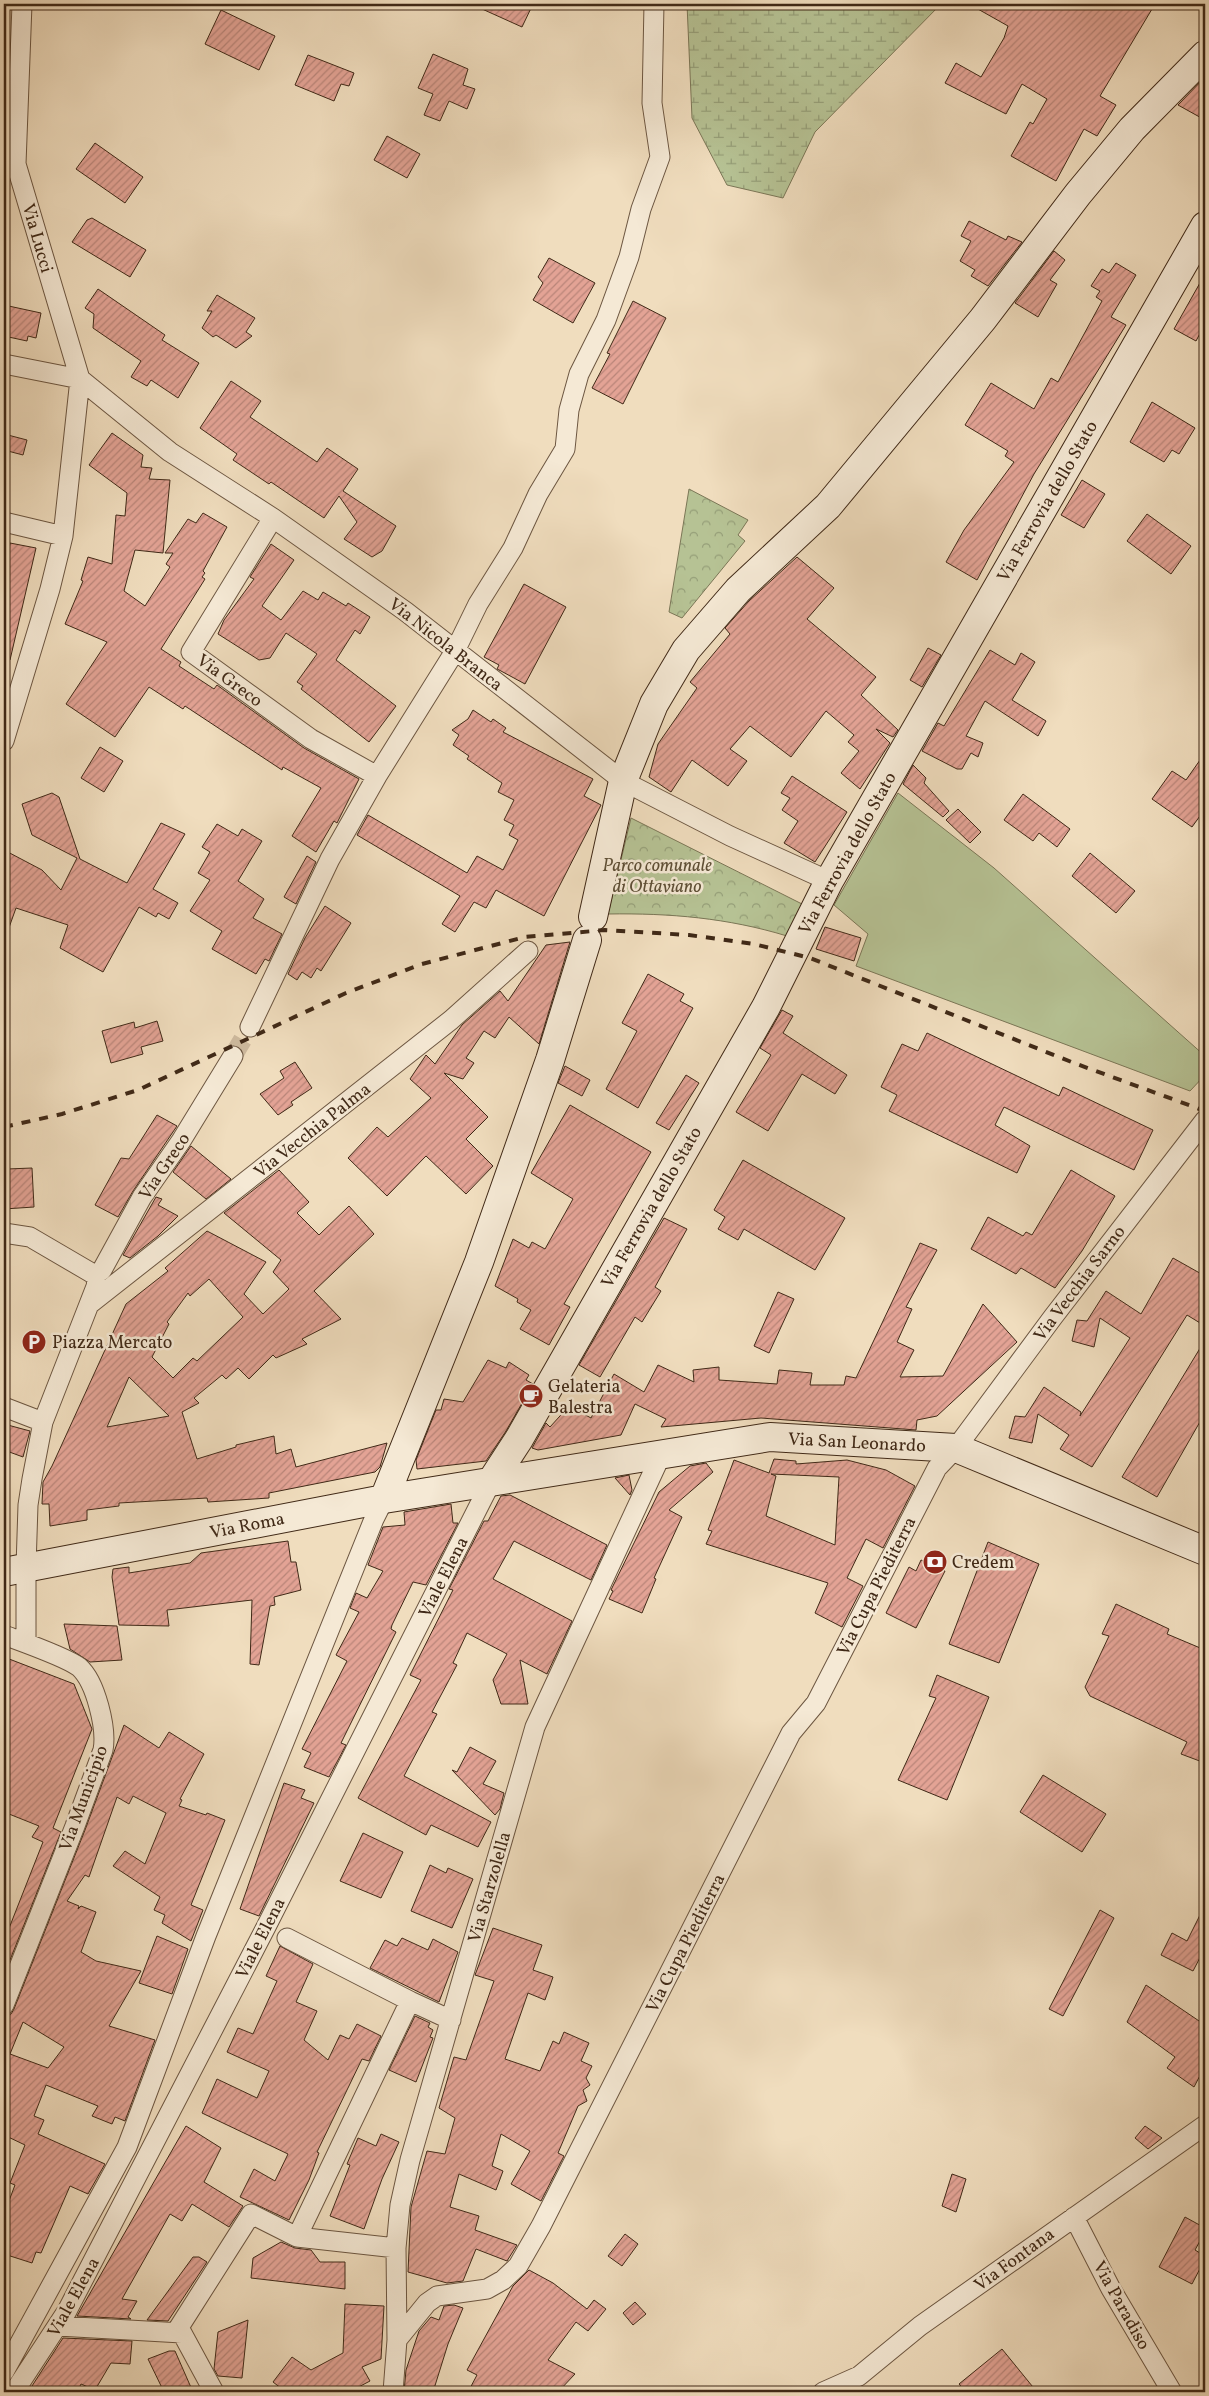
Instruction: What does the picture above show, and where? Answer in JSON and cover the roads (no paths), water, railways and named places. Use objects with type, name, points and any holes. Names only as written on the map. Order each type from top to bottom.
[{"type":"main road","points":[[384,1499],[479,1262],[550,1060],[590,928],[623,781],[654,704],[686,650],[738,590],[828,506],[983,319],[1078,194],[1132,129],[1205,55]]},
{"type":"main road","name":"Via Ferrovia dello Stato","points":[[491,1482],[519,1439],[766,1007],[829,881],[1205,226]]},
{"type":"main road","name":"Via San Leonardo","points":[[491,1482],[770,1437],[956,1448],[1205,1551]]},
{"type":"main road","name":"Via Roma","points":[[15,1569],[384,1499],[491,1482]]},
{"type":"street","name":"Via Lucci","points":[[22,4],[12,84],[16,164],[80,380]]},
{"type":"street","points":[[250,1027],[330,859],[377,776],[455,651],[478,604],[513,548],[538,494],[565,449],[569,410],[579,374],[606,320],[629,257],[641,209],[660,158],[652,103],[654,4]]},
{"type":"street","points":[[4,364],[80,380],[63,536],[50,589],[4,741]]},
{"type":"street","name":"Via Nicola Branca","points":[[80,380],[170,452],[273,518],[405,611],[623,781],[730,836],[829,881]]},
{"type":"street","name":"Via Greco","points":[[273,518],[191,652],[311,739],[377,776]]},
{"type":"street","points":[[4,522],[63,536]]},
{"type":"street","name":"Via Vecchia Palma","points":[[91,1303],[451,1020],[528,951]]},
{"type":"street","name":"Via Greco","points":[[95,1275],[102,1270],[142,1197],[181,1141],[233,1056]]},
{"type":"street","name":"Via Vecchia Sarno","points":[[956,1448],[1205,1120]]},
{"type":"street","points":[[4,1233],[30,1237],[95,1275],[97,1284],[44,1422],[15,1569],[26,1643]]},
{"type":"street","points":[[4,1407],[44,1422]]},
{"type":"street","name":"Via Cupa Piediterra","points":[[397,2340],[427,2304],[437,2296],[452,2293],[472,2293],[487,2289],[503,2280],[518,2266],[546,2217],[791,1733],[816,1703],[936,1468],[956,1448]]},
{"type":"street","name":"Via Starzolella","points":[[397,2340],[396,2248],[400,2205],[410,2160],[535,1727],[661,1455]]},
{"type":"street","name":"Viale Elena","points":[[11,2388],[58,2326],[266,1927],[491,1482]]},
{"type":"street","name":"Viale Elena","points":[[4,2372],[127,2147],[210,1927],[374,1519],[384,1499]]},
{"type":"street","name":"Via Municipio","points":[[4,1635],[78,1667],[88,1680],[104,1724],[106,1738],[76,1826],[4,2005]]},
{"type":"street","points":[[287,1938],[451,2020]]},
{"type":"street","points":[[297,2237],[410,2000]]},
{"type":"street","name":"Via Fontana","points":[[823,2392],[859,2376],[920,2326],[1205,2125]]},
{"type":"street","points":[[176,2332],[251,2214],[297,2237],[396,2248]]},
{"type":"street","name":"Via Paradiso","points":[[1074,2217],[1111,2289],[1172,2392]]},
{"type":"street","points":[[58,2326],[182,2333],[214,2392]]},
{"type":"street","points":[[393,2392],[397,2340]]},
{"type":"tunnel","points":[[233,1056],[250,1027]]},
{"type":"railway","points":[[4,1127],[62,1114],[138,1090],[346,993],[422,964],[525,937],[605,930],[689,935],[754,944],[810,958],[1074,1063],[1205,1111]]},
{"type":"place","name":"Piazza Mercato","points":[[34,1342]]},
{"type":"place","name":"Gelateria Balestra","points":[[531,1396]]},
{"type":"place","name":"Credem","points":[[935,1562]]},
{"type":"park label","name":"Parco comunale di Ottaviano","points":[[657,875]]}]
